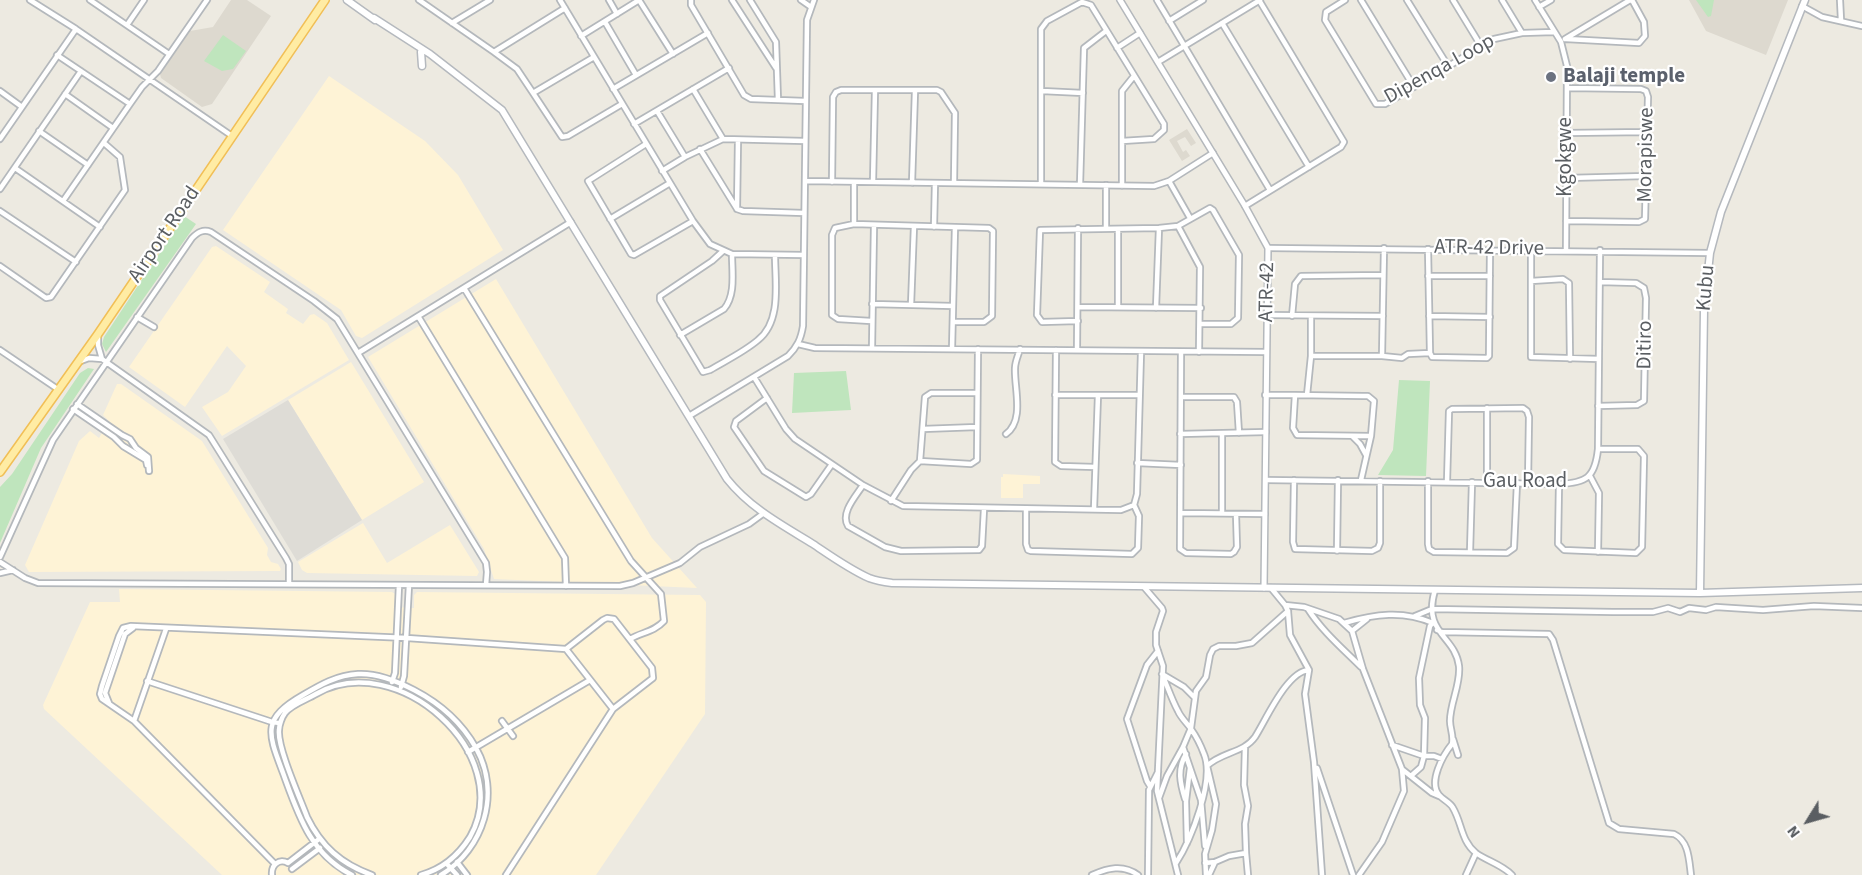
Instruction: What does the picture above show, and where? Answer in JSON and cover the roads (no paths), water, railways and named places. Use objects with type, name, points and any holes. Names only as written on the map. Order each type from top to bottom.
[{"type":"main road","name":"Airport Road","points":[[3,469],[98,334],[325,0]]},
{"type":"main road","points":[[347,0],[430,54],[495,102],[737,492],[764,513],[848,567],[870,578],[882,582],[1700,593],[1862,588]]},
{"type":"main road","name":"Kubu","points":[[1700,593],[1704,310],[1710,253],[1721,212],[1803,3]]},
{"type":"main road","points":[[374,18],[457,75]]},
{"type":"main road","points":[[421,52],[422,65],[434,61]]},
{"type":"main road","points":[[1700,579],[1707,590],[1714,593]]},
{"type":"street","points":[[30,0],[232,136]]},
{"type":"street","points":[[90,0],[169,54]]},
{"type":"street","points":[[127,25],[144,0]]},
{"type":"street","points":[[63,201],[130,104],[158,71],[207,0]]},
{"type":"street","points":[[419,0],[517,69],[562,137],[568,136],[622,104]]},
{"type":"street","points":[[452,23],[490,0]]},
{"type":"street","points":[[560,0],[662,171],[710,244],[732,254],[804,255]]},
{"type":"street","points":[[609,0],[617,14]]},
{"type":"street","points":[[581,36],[639,0],[672,54]]},
{"type":"street","points":[[691,0],[747,98],[805,100]]},
{"type":"street","points":[[732,0],[776,68]]},
{"type":"street","points":[[750,0],[776,42],[778,100]]},
{"type":"street","points":[[801,0],[810,7]]},
{"type":"street","points":[[688,416],[788,356],[798,344],[803,326],[807,20],[814,0]]},
{"type":"street","name":"ATR-42","points":[[1120,0],[1268,248],[1265,395],[1265,514],[1268,588]]},
{"type":"street","points":[[1156,0],[1270,190]]},
{"type":"street","points":[[1169,21],[1203,0]]},
{"type":"street","points":[[1158,62],[1259,0],[1344,139],[1341,147],[1245,206]]},
{"type":"street","points":[[1361,0],[1414,87]]},
{"type":"street","points":[[1407,0],[1448,66]]},
{"type":"street","points":[[1454,0],[1481,46]]},
{"type":"street","name":"Dipenqa Loop","points":[[1341,1],[1326,12],[1325,20],[1376,104],[1385,104],[1481,46],[1500,37],[1522,33],[1502,0]]},
{"type":"street","name":"Kgokgwe","points":[[1535,0],[1554,32],[1563,40],[1567,66],[1566,250]]},
{"type":"street","points":[[1539,7],[1551,0]]},
{"type":"street","points":[[1631,0],[1644,22],[1645,36],[1639,43],[1563,40],[1631,0]]},
{"type":"street","points":[[1840,0],[1841,20]]},
{"type":"street","points":[[1041,184],[1041,29],[1047,21],[1082,2],[1091,5],[1164,124],[1164,130],[1154,139],[1122,141]]},
{"type":"street","points":[[1803,3],[1822,17],[1862,26]]},
{"type":"street","points":[[494,52],[565,8]]},
{"type":"street","points":[[605,22],[636,75]]},
{"type":"street","points":[[1222,23],[1309,167]]},
{"type":"street","points":[[0,139],[76,29]]},
{"type":"street","points":[[1080,185],[1084,48],[1106,31]]},
{"type":"street","points":[[1522,33],[1554,32]]},
{"type":"street","points":[[613,89],[708,33]]},
{"type":"street","points":[[1117,48],[1140,33]]},
{"type":"street","points":[[57,55],[130,104]]},
{"type":"street","points":[[533,93],[594,57]]},
{"type":"street","points":[[634,124],[729,68]]},
{"type":"street","points":[[0,189],[81,71]]},
{"type":"street","points":[[1122,186],[1122,91],[1134,76]]},
{"type":"street","name":"Morapiswe","points":[[1566,221],[1641,222],[1646,216],[1648,97],[1646,91],[1567,88]]},
{"type":"street","points":[[693,89],[723,139]]},
{"type":"street","points":[[832,182],[833,97],[841,90],[875,90],[939,91],[954,111],[954,183]]},
{"type":"street","points":[[873,182],[875,90]]},
{"type":"street","points":[[0,91],[22,107]]},
{"type":"street","points":[[912,183],[915,91]]},
{"type":"street","points":[[1042,92],[1083,93]]},
{"type":"street","points":[[64,94],[113,128]]},
{"type":"street","points":[[657,111],[685,157]]},
{"type":"street","points":[[39,131],[88,165]]},
{"type":"street","points":[[1566,133],[1647,132]]},
{"type":"street","points":[[662,171],[700,149],[723,139],[805,141]]},
{"type":"street","points":[[737,209],[738,140]]},
{"type":"street","points":[[0,266],[48,298],[51,297],[125,192],[120,157],[104,143]]},
{"type":"street","points":[[646,144],[588,181],[609,219],[631,254],[634,255],[693,221]]},
{"type":"street","points":[[700,149],[737,209],[804,213]]},
{"type":"street","points":[[805,181],[1154,186],[1168,181],[1213,153]]},
{"type":"street","points":[[15,168],[100,227]]},
{"type":"street","points":[[1567,178],[1646,176]]},
{"type":"street","points":[[1168,181],[1190,218]]},
{"type":"street","points":[[854,182],[854,224]]},
{"type":"street","points":[[609,219],[670,183]]},
{"type":"street","points":[[934,227],[935,183]]},
{"type":"street","points":[[1106,185],[1106,228]]},
{"type":"street","points":[[1078,321],[1042,321],[1036,315],[1039,231],[1043,228],[1118,229],[1178,226],[1206,209],[1212,208],[1236,249],[1239,259],[1237,320],[1231,324],[1200,324]]},
{"type":"street","points":[[0,211],[76,262]]},
{"type":"street","points":[[358,353],[570,222]]},
{"type":"street","points":[[872,321],[837,319],[832,315],[833,230],[838,226],[854,224],[986,227],[993,231],[992,316],[984,322],[953,322]]},
{"type":"street","points":[[872,348],[874,226]]},
{"type":"street","points":[[911,305],[914,226]]},
{"type":"street","points":[[1178,226],[1200,267],[1199,352]]},
{"type":"street","points":[[952,349],[955,227]]},
{"type":"street","points":[[1077,350],[1078,228]]},
{"type":"street","points":[[1156,308],[1159,228]]},
{"type":"street","points":[[1118,229],[1118,307]]},
{"type":"street","points":[[0,557],[48,448],[104,360],[192,238],[200,231],[206,230],[211,231],[334,315],[486,563],[488,572],[486,585]]},
{"type":"street","name":"ATR-42 Drive","points":[[1268,248],[1710,253]]},
{"type":"street","points":[[1382,356],[1384,248]]},
{"type":"street","points":[[1428,249],[1430,353],[1432,357],[1487,358],[1490,353],[1491,250]]},
{"type":"street","points":[[1531,250],[1530,356],[1533,359],[1599,359]]},
{"type":"street","name":"Gau Road","points":[[1266,480],[1559,484],[1581,482],[1590,476],[1594,470],[1598,449],[1600,250]]},
{"type":"street","points":[[723,251],[660,296],[680,336],[704,372],[759,340],[765,333],[774,315],[775,255]]},
{"type":"street","points":[[680,336],[724,309],[729,303],[732,254]]},
{"type":"street","points":[[1292,316],[1295,284],[1301,276],[1383,275]]},
{"type":"street","points":[[1428,276],[1490,276]]},
{"type":"street","points":[[1531,281],[1563,279],[1569,283],[1570,359]]},
{"type":"street","name":"Ditiro","points":[[1598,406],[1637,405],[1645,398],[1646,298],[1644,288],[1636,283],[1600,282]]},
{"type":"street","points":[[464,288],[631,561],[661,594],[665,619],[662,624],[652,632],[630,639]]},
{"type":"street","points":[[872,304],[953,306]]},
{"type":"street","points":[[1078,307],[1201,308]]},
{"type":"street","points":[[1268,315],[1383,316]]},
{"type":"street","points":[[137,316],[154,327]]},
{"type":"street","points":[[418,316],[565,558],[566,586]]},
{"type":"street","points":[[1307,395],[1311,356],[1311,316]]},
{"type":"street","points":[[1429,316],[1490,317]]},
{"type":"street","points":[[98,334],[98,345],[104,360]]},
{"type":"street","points":[[798,344],[815,348],[1266,352]]},
{"type":"street","points":[[920,461],[970,464],[976,462],[978,456],[978,349]]},
{"type":"street","points":[[0,350],[59,390]]},
{"type":"street","points":[[1006,434],[1011,430],[1016,417],[1015,365],[1020,350]]},
{"type":"street","points":[[1056,350],[1056,462],[1061,466],[1095,467]]},
{"type":"street","points":[[1026,508],[1028,550],[1132,554],[1138,548],[1139,516],[1134,505],[1137,494],[1140,352]]},
{"type":"street","points":[[1181,352],[1180,549],[1186,553],[1231,554],[1237,547],[1236,514]]},
{"type":"street","points":[[1311,356],[1402,358],[1408,354],[1430,353]]},
{"type":"street","points":[[77,362],[89,358],[104,360],[212,438],[286,558],[289,564],[289,584]]},
{"type":"street","points":[[754,377],[790,435],[832,465],[891,501],[909,507],[984,509],[1121,510],[1134,505]]},
{"type":"street","points":[[891,501],[911,470],[920,461],[924,399],[929,394],[977,393]]},
{"type":"street","points":[[1056,395],[1139,395]]},
{"type":"street","points":[[1094,509],[1098,395]]},
{"type":"street","points":[[1265,395],[1371,398],[1374,401],[1371,436],[1361,480]]},
{"type":"street","points":[[1295,395],[1293,428],[1297,435],[1371,436]]},
{"type":"street","points":[[1181,397],[1234,397],[1237,402],[1239,433]]},
{"type":"street","points":[[767,398],[736,421],[734,427],[764,471],[806,497],[811,494],[832,465]]},
{"type":"street","points":[[75,407],[130,439],[136,448],[148,457],[148,471],[146,460],[123,446],[75,407]]},
{"type":"street","points":[[1487,408],[1487,482]]},
{"type":"street","points":[[1447,482],[1449,411],[1523,408],[1527,411],[1528,483]]},
{"type":"street","points":[[923,429],[977,427]]},
{"type":"street","points":[[1180,434],[1266,432]]},
{"type":"street","points":[[1222,434],[1222,513]]},
{"type":"street","points":[[1353,436],[1366,455]]},
{"type":"street","points":[[1559,484],[1558,544],[1560,548],[1636,553],[1642,547],[1644,456],[1638,448],[1598,449]]},
{"type":"street","points":[[0,459],[3,469]]},
{"type":"street","points":[[1137,463],[1181,465]]},
{"type":"street","points":[[1590,476],[1599,493],[1598,552]]},
{"type":"street","points":[[1293,480],[1294,547],[1299,550],[1337,551],[1372,551],[1378,548],[1380,543],[1380,480]]},
{"type":"street","points":[[1337,551],[1338,480]]},
{"type":"street","points":[[1428,482],[1429,549],[1434,552],[1507,553],[1514,548],[1517,483]]},
{"type":"street","points":[[1470,552],[1472,482]]},
{"type":"street","points":[[863,484],[844,515],[845,522],[848,526],[885,547],[901,551],[979,550],[982,546],[984,509]]},
{"type":"street","points":[[0,562],[38,583],[626,586],[680,562],[700,547],[749,524],[764,513]]},
{"type":"street","points":[[1181,513],[1265,514]]},
{"type":"street","points":[[0,573],[13,570]]},
{"type":"street","points":[[390,688],[395,673],[399,585]]},
{"type":"street","points":[[399,691],[404,676],[410,585]]},
{"type":"street","points":[[1144,586],[1162,608],[1156,632],[1156,645],[1163,666],[1158,771],[1159,799],[1178,875]]},
{"type":"street","points":[[1268,588],[1285,605],[1288,611],[1290,635],[1309,670],[1305,694],[1314,762],[1322,875]]},
{"type":"street","points":[[1435,590],[1432,609],[1433,623],[1456,657],[1459,666],[1450,722],[1458,755]]},
{"type":"street","points":[[1285,605],[1307,608],[1339,619],[1352,631],[1363,669],[1402,769],[1404,785],[1400,799],[1382,842],[1359,875]]},
{"type":"street","points":[[1415,616],[1432,609],[1653,612],[1668,608],[1680,612],[1689,608],[1706,610],[1716,607],[1763,610],[1814,606],[1862,608]]},
{"type":"street","points":[[1307,608],[1333,641],[1363,669]]},
{"type":"street","points":[[1159,799],[1167,776],[1184,747],[1191,728],[1194,697],[1206,677],[1213,649],[1219,646],[1252,643],[1288,611]]},
{"type":"street","points":[[1344,623],[1389,615],[1415,616],[1433,623]]},
{"type":"street","points":[[275,864],[134,722],[102,699],[100,692],[126,627],[407,638],[566,649],[607,618],[614,619],[652,668],[654,675],[613,709],[506,875]]},
{"type":"street","points":[[1352,631],[1367,619]]},
{"type":"street","points":[[1412,776],[1421,767],[1424,756],[1425,718],[1420,705],[1419,678],[1429,630],[1433,623]]},
{"type":"street","points":[[134,722],[166,629]]},
{"type":"street","points":[[1437,630],[1549,634],[1553,640],[1609,823],[1619,829],[1674,834],[1681,837],[1687,850],[1691,875]]},
{"type":"street","points":[[566,649],[613,709]]},
{"type":"street","points":[[1150,786],[1127,719],[1147,665],[1158,651]]},
{"type":"street","points":[[1176,863],[1187,844],[1202,800],[1208,766],[1214,759],[1245,747],[1254,738],[1292,680],[1303,670],[1309,670]]},
{"type":"street","points":[[352,875],[334,864],[318,849],[302,825],[275,752],[272,722],[287,704],[334,679],[358,674],[402,684],[439,705],[476,748],[484,769],[487,806],[481,830],[458,864],[441,875]]},
{"type":"street","points":[[1162,674],[1184,687],[1194,697]]},
{"type":"street","points":[[1162,674],[1178,712],[1191,728],[1208,766],[1216,804],[1214,823],[1205,854]]},
{"type":"street","points":[[468,752],[590,680]]},
{"type":"street","points":[[147,681],[280,723]]},
{"type":"street","points":[[372,875],[342,861],[324,845],[307,817],[279,738],[280,723],[284,714],[323,690],[341,683],[369,682],[399,691],[424,703],[448,724],[468,752],[477,773],[480,803],[472,832],[454,858],[447,864],[421,875]]},
{"type":"street","points":[[502,722],[513,735]]},
{"type":"street","points":[[1439,796],[1436,781],[1442,759],[1453,739]]},
{"type":"street","points":[[1392,745],[1424,756],[1442,759]]},
{"type":"street","points":[[1184,747],[1202,800],[1205,862],[1208,875]]},
{"type":"street","points":[[1245,747],[1244,785],[1248,806],[1245,824],[1248,875]]},
{"type":"street","points":[[1186,754],[1180,768],[1181,784],[1186,801]]},
{"type":"street","points":[[1314,762],[1336,820],[1353,875]]},
{"type":"street","points":[[1187,844],[1186,801],[1190,765]]},
{"type":"street","points":[[1402,769],[1453,807],[1466,843],[1476,853],[1512,875]]},
{"type":"street","points":[[1148,875],[1148,793],[1158,771]]},
{"type":"street","points":[[288,863],[320,838]]},
{"type":"street","points":[[271,874],[275,864],[282,861],[288,863],[292,872],[324,845]]},
{"type":"street","points":[[1205,862],[1215,862],[1228,856],[1246,853]]},
{"type":"street","points":[[1466,875],[1476,853]]},
{"type":"street","points":[[454,858],[467,875]]},
{"type":"street","points":[[1208,875],[1215,862]]},
{"type":"street","points":[[447,864],[457,875]]},
{"type":"street","points":[[1092,875],[1116,867],[1129,869],[1138,875]]},
{"type":"place","name":"Balaji temple","points":[[1551,77]]}]
